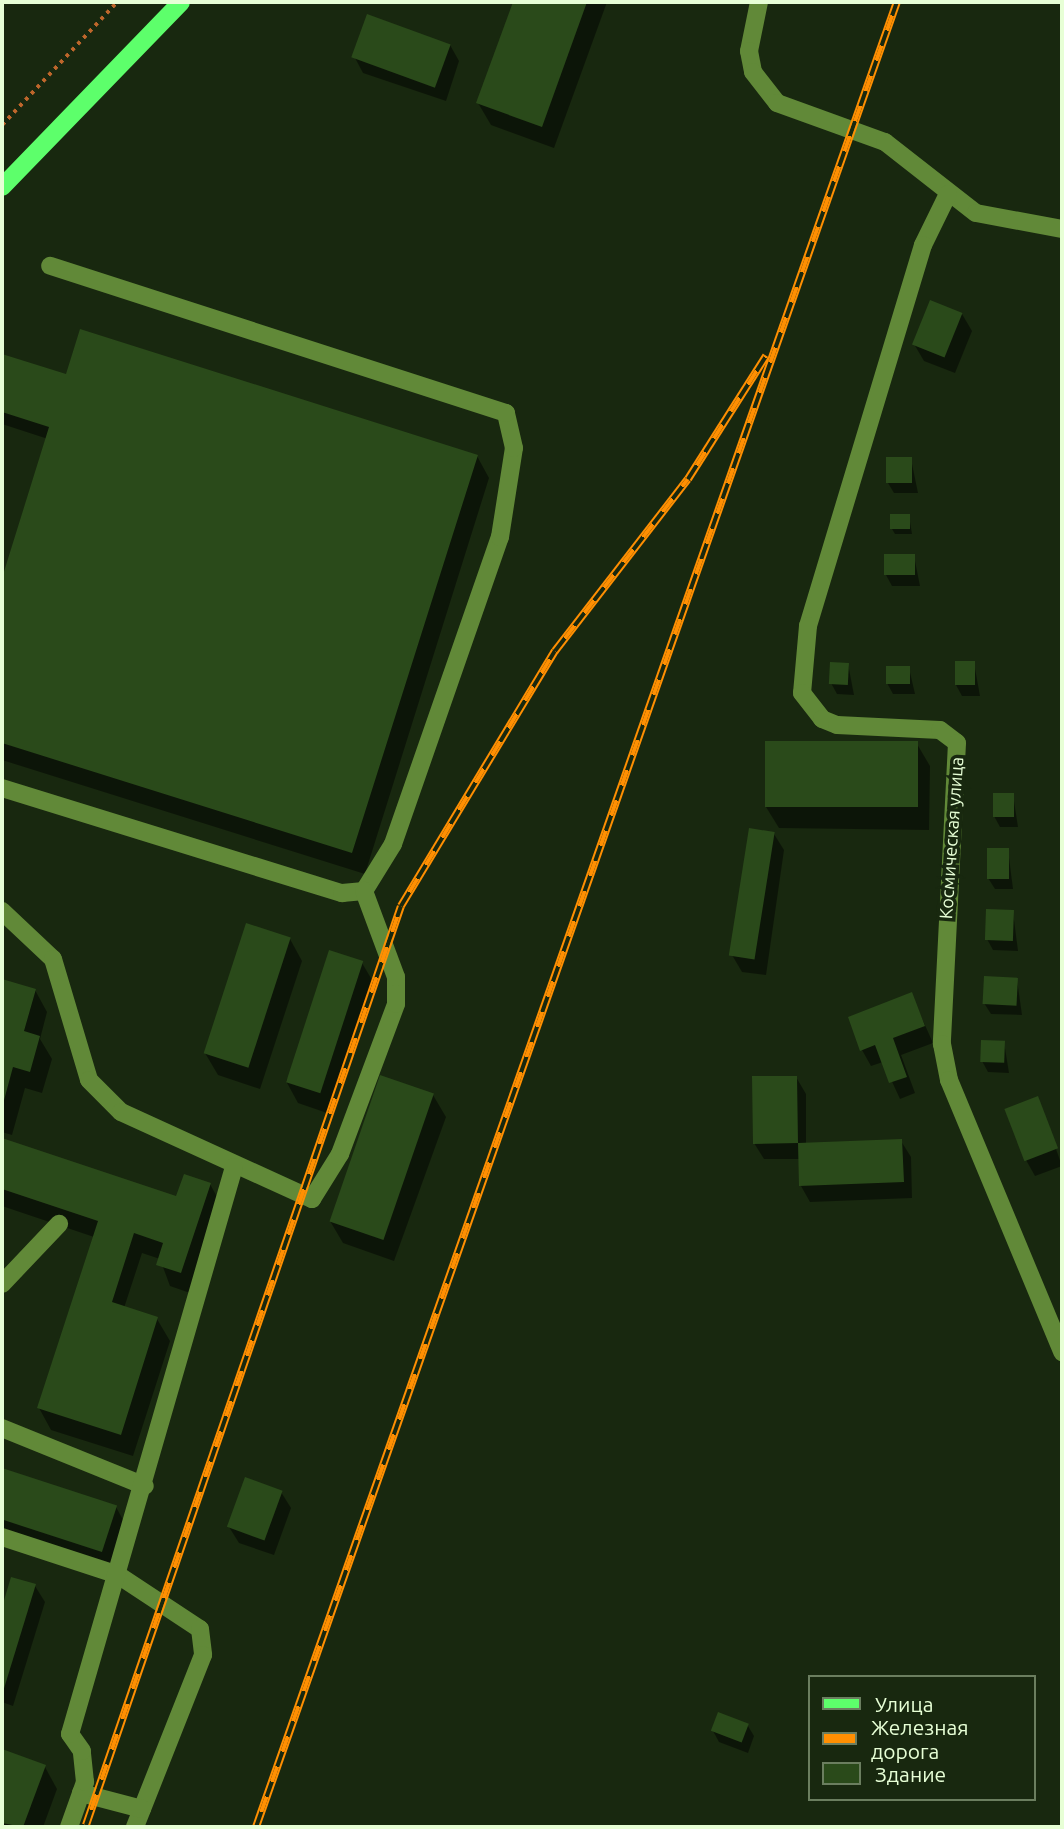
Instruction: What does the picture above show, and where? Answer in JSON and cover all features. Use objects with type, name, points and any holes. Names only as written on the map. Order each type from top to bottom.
[{"type":"main road","points":[[2,187],[181,2]]},
{"type":"street","points":[[759,2],[752,24],[753,72],[777,103],[886,142],[948,194],[976,213],[1062,229]]},
{"type":"street","name":"Космическая улица","points":[[948,194],[923,245],[808,626],[802,692],[822,719],[837,724],[940,730],[957,743],[942,1044],[949,1080],[1062,1352]]},
{"type":"street","points":[[50,267],[506,413],[514,448],[500,537],[393,844],[364,891]]},
{"type":"street","points":[[2,788],[342,892],[364,891]]},
{"type":"street","points":[[2,911],[53,958],[89,1080],[121,1112],[188,1139],[234,1167],[312,1199],[340,1154],[396,1004],[396,977],[364,891]]},
{"type":"street","points":[[69,1827],[81,1793],[82,1751],[70,1734],[145,1486],[234,1167]]},
{"type":"street","points":[[2,1284],[58,1224]]},
{"type":"street","points":[[2,1428],[145,1486]]},
{"type":"street","points":[[2,1537],[118,1576],[200,1629],[203,1655],[135,1827]]},
{"type":"street","points":[[81,1793],[142,1809]]},
{"type":"path","points":[[2,125],[117,2]]},
{"type":"building","points":[[513,2],[587,2],[542,127],[476,103]]},
{"type":"building","points":[[367,14],[451,44],[435,88],[351,57]]},
{"type":"building","points":[[930,300],[962,313],[944,358],[912,345]]},
{"type":"building","points":[[80,329],[478,455],[352,853],[2,743],[2,578],[49,427],[2,412],[2,354],[66,374]]},
{"type":"building","points":[[886,457],[912,457],[912,483],[886,483]]},
{"type":"building","points":[[890,514],[910,514],[910,529],[890,529]]},
{"type":"building","points":[[884,554],[915,554],[915,575],[884,575]]},
{"type":"building","points":[[955,661],[975,661],[975,685],[955,685]]},
{"type":"building","points":[[830,662],[849,663],[848,685],[829,684]]},
{"type":"building","points":[[886,666],[910,666],[910,684],[886,684]]},
{"type":"building","points":[[765,741],[918,741],[918,807],[765,807]]},
{"type":"building","points":[[993,793],[1014,793],[1014,817],[993,817]]},
{"type":"building","points":[[749,828],[775,832],[754,959],[729,955]]},
{"type":"building","points":[[987,848],[1009,848],[1009,879],[987,879]]},
{"type":"building","points":[[986,909],[1014,910],[1013,941],[985,940]]},
{"type":"building","points":[[246,923],[291,938],[248,1068],[204,1053]]},
{"type":"building","points":[[329,950],[363,961],[320,1093],[286,1082]]},
{"type":"building","points":[[984,976],[1018,978],[1016,1006],[983,1004]]},
{"type":"building","points":[[2,979],[36,989],[24,1031],[40,1036],[30,1072],[13,1067],[3,1104]]},
{"type":"building","points":[[912,992],[925,1026],[893,1038],[907,1077],[889,1083],[875,1045],[860,1051],[848,1017]]},
{"type":"building","points":[[981,1040],[1005,1041],[1004,1063],[980,1062]]},
{"type":"building","points":[[380,1075],[434,1094],[383,1240],[330,1222]]},
{"type":"building","points":[[752,1076],[797,1076],[798,1143],[753,1144]]},
{"type":"building","points":[[1038,1096],[1058,1148],[1024,1161],[1004,1109]]},
{"type":"building","points":[[2,1138],[176,1196],[184,1174],[211,1183],[181,1273],[156,1265],[163,1243],[134,1233],[112,1302],[158,1317],[121,1435],[37,1408],[98,1221],[2,1189]]},
{"type":"building","points":[[902,1139],[904,1182],[799,1186],[798,1143]]},
{"type":"building","points":[[2,1468],[117,1505],[102,1552],[2,1520]]},
{"type":"building","points":[[245,1477],[283,1491],[264,1540],[227,1527]]},
{"type":"building","points":[[11,1577],[36,1584],[2,1695],[2,1607]]},
{"type":"building","points":[[718,1712],[749,1724],[742,1742],[711,1731]]},
{"type":"building","points":[[2,1749],[46,1765],[23,1827],[2,1823]]},
{"type":"railway","points":[[256,1827],[897,2]]},
{"type":"railway","points":[[86,1825],[401,906],[555,651],[688,479],[766,356]]}]
